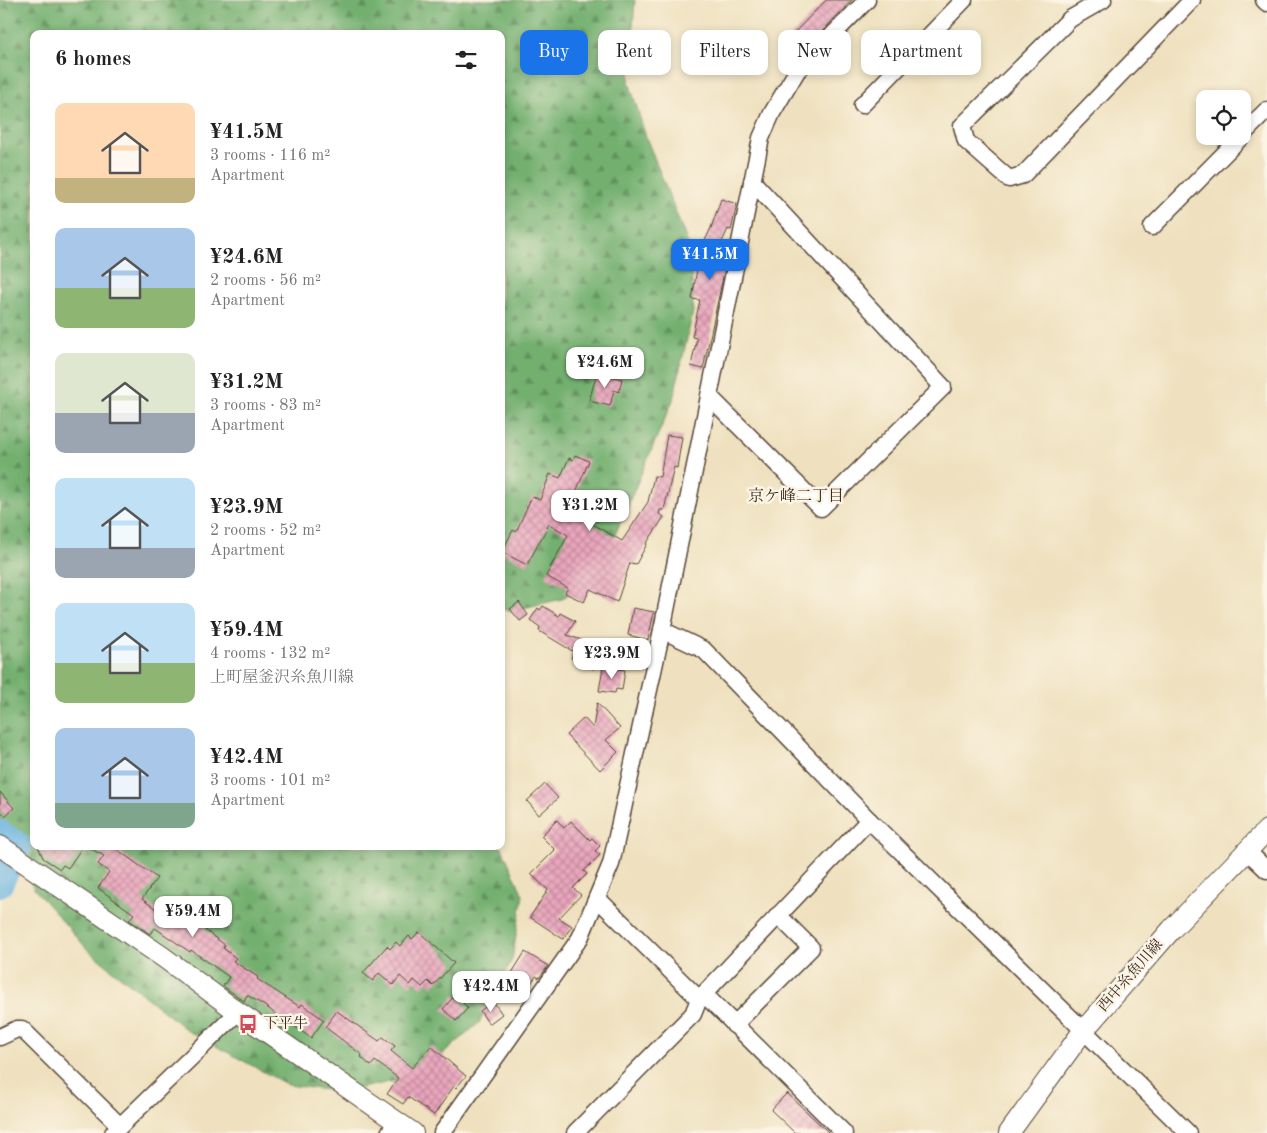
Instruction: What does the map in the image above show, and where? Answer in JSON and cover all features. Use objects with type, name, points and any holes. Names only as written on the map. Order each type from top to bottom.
[{"type":"main road","name":"西中糸魚川線","points":[[1009,1133],[1083,1031],[1172,929],[1267,830]]},
{"type":"main road","points":[[0,846],[163,956],[400,1129]]},
{"type":"street","points":[[442,1133],[580,938],[611,864],[662,630],[760,138],[772,113],[797,71],[867,0]]},
{"type":"street","points":[[862,105],[964,0]]},
{"type":"street","points":[[1103,0],[1070,19],[962,126],[966,141],[1009,179],[1023,175],[1192,0]]},
{"type":"street","points":[[1264,0],[1267,3]]},
{"type":"street","points":[[1251,127],[1267,110]]},
{"type":"street","points":[[1152,227],[1233,145]]},
{"type":"street","points":[[709,396],[821,508],[943,387],[752,181]]},
{"type":"street","points":[[662,630],[704,650],[869,820],[1083,1031],[1180,1130]]},
{"type":"street","points":[[575,1133],[693,1014],[701,997],[869,820]]},
{"type":"street","points":[[1247,850],[1267,870]]},
{"type":"street","points":[[597,898],[701,997],[734,1025],[844,1133]]},
{"type":"street","points":[[734,1025],[811,948],[778,916]]},
{"type":"street","points":[[0,1037],[17,1029],[22,1029],[116,1130],[238,1012]]},
{"type":"green space","points":[[0,0],[635,0],[633,30],[598,30],[598,75],[630,75],[629,82],[646,137],[691,251],[693,312],[673,400],[615,535],[595,574],[562,599],[510,611],[505,610],[505,30],[30,30],[30,850],[503,850],[523,895],[512,960],[479,1023],[418,1076],[342,1092],[288,1085],[188,1031],[89,951],[35,890],[0,830]]},
{"type":"building","points":[[826,0],[852,0],[823,30],[797,30]]},
{"type":"building","points":[[721,199],[737,204],[731,230],[728,229],[711,266],[725,268],[703,369],[691,366],[697,338],[692,337],[700,300],[692,299],[700,251],[711,228]]},
{"type":"building","points":[[597,373],[622,379],[619,392],[614,390],[610,406],[589,401]]},
{"type":"building","points":[[667,435],[682,437],[677,468],[674,467],[664,510],[660,510],[659,514],[664,517],[646,544],[636,564],[630,563],[617,602],[590,589],[584,602],[565,593],[568,588],[546,576],[568,535],[549,524],[527,565],[505,554],[505,546],[513,530],[516,532],[532,496],[540,500],[550,474],[560,478],[569,458],[573,460],[575,455],[589,461],[570,506],[584,514],[582,518],[622,541],[648,502],[654,476],[660,477]]},
{"type":"building","points":[[519,602],[528,615],[520,621],[510,609]]},
{"type":"building","points":[[543,606],[559,616],[560,613],[575,621],[567,635],[602,647],[594,669],[580,664],[581,661],[571,658],[574,652],[539,631],[540,627],[530,620],[538,608],[540,610]]},
{"type":"building","points":[[633,608],[654,612],[648,640],[628,635]]},
{"type":"building","points":[[603,667],[625,670],[622,690],[616,689],[615,693],[599,691]]},
{"type":"building","points":[[597,703],[620,728],[606,740],[618,752],[600,770],[566,735],[584,718],[593,728]]},
{"type":"building","points":[[545,784],[558,798],[539,815],[527,801]]},
{"type":"building","points":[[0,792],[14,808],[5,816],[0,810]]},
{"type":"building","points":[[557,820],[564,828],[571,821],[590,840],[592,838],[600,846],[595,851],[600,855],[584,871],[587,874],[573,888],[581,895],[559,918],[572,926],[563,939],[530,917],[548,890],[531,874],[555,850],[541,836]]},
{"type":"building","points":[[40,850],[80,850],[68,868],[63,865],[60,869],[43,858]]},
{"type":"building","points":[[93,850],[118,850],[157,878],[142,899],[173,921],[182,909],[185,911],[187,909],[203,919],[200,923],[206,928],[205,930],[225,945],[223,948],[236,958],[233,961],[300,1007],[302,1004],[324,1020],[311,1038],[247,995],[244,1001],[223,986],[229,977],[191,950],[190,952],[155,928],[150,934],[129,920],[134,914],[98,888],[109,872],[98,864],[104,856]]},
{"type":"building","points":[[419,932],[454,963],[433,986],[428,981],[422,987],[414,980],[410,985],[400,976],[393,985],[379,973],[373,981],[363,973],[387,946],[390,949],[396,942],[400,946],[409,936],[412,939]]},
{"type":"building","points":[[525,952],[548,966],[539,978],[536,976],[528,988],[510,976]]},
{"type":"building","points":[[455,995],[468,1008],[456,1021],[443,1009]]},
{"type":"building","points":[[493,1001],[502,1014],[489,1024],[480,1011]]},
{"type":"building","points":[[337,1011],[379,1041],[383,1037],[395,1046],[391,1051],[412,1068],[431,1046],[466,1076],[456,1088],[454,1086],[434,1115],[408,1097],[403,1104],[387,1094],[398,1078],[375,1061],[371,1066],[361,1057],[362,1055],[325,1027]]},
{"type":"building","points":[[787,1093],[829,1133],[795,1133],[771,1110]]},
{"type":"waterway","points":[[0,833],[19,846],[0,884]]},
{"type":"place","name":"下平牛","points":[[248,1024]]},
{"type":"district","name":"京ケ峰二丁目","points":[[796,497]]}]
